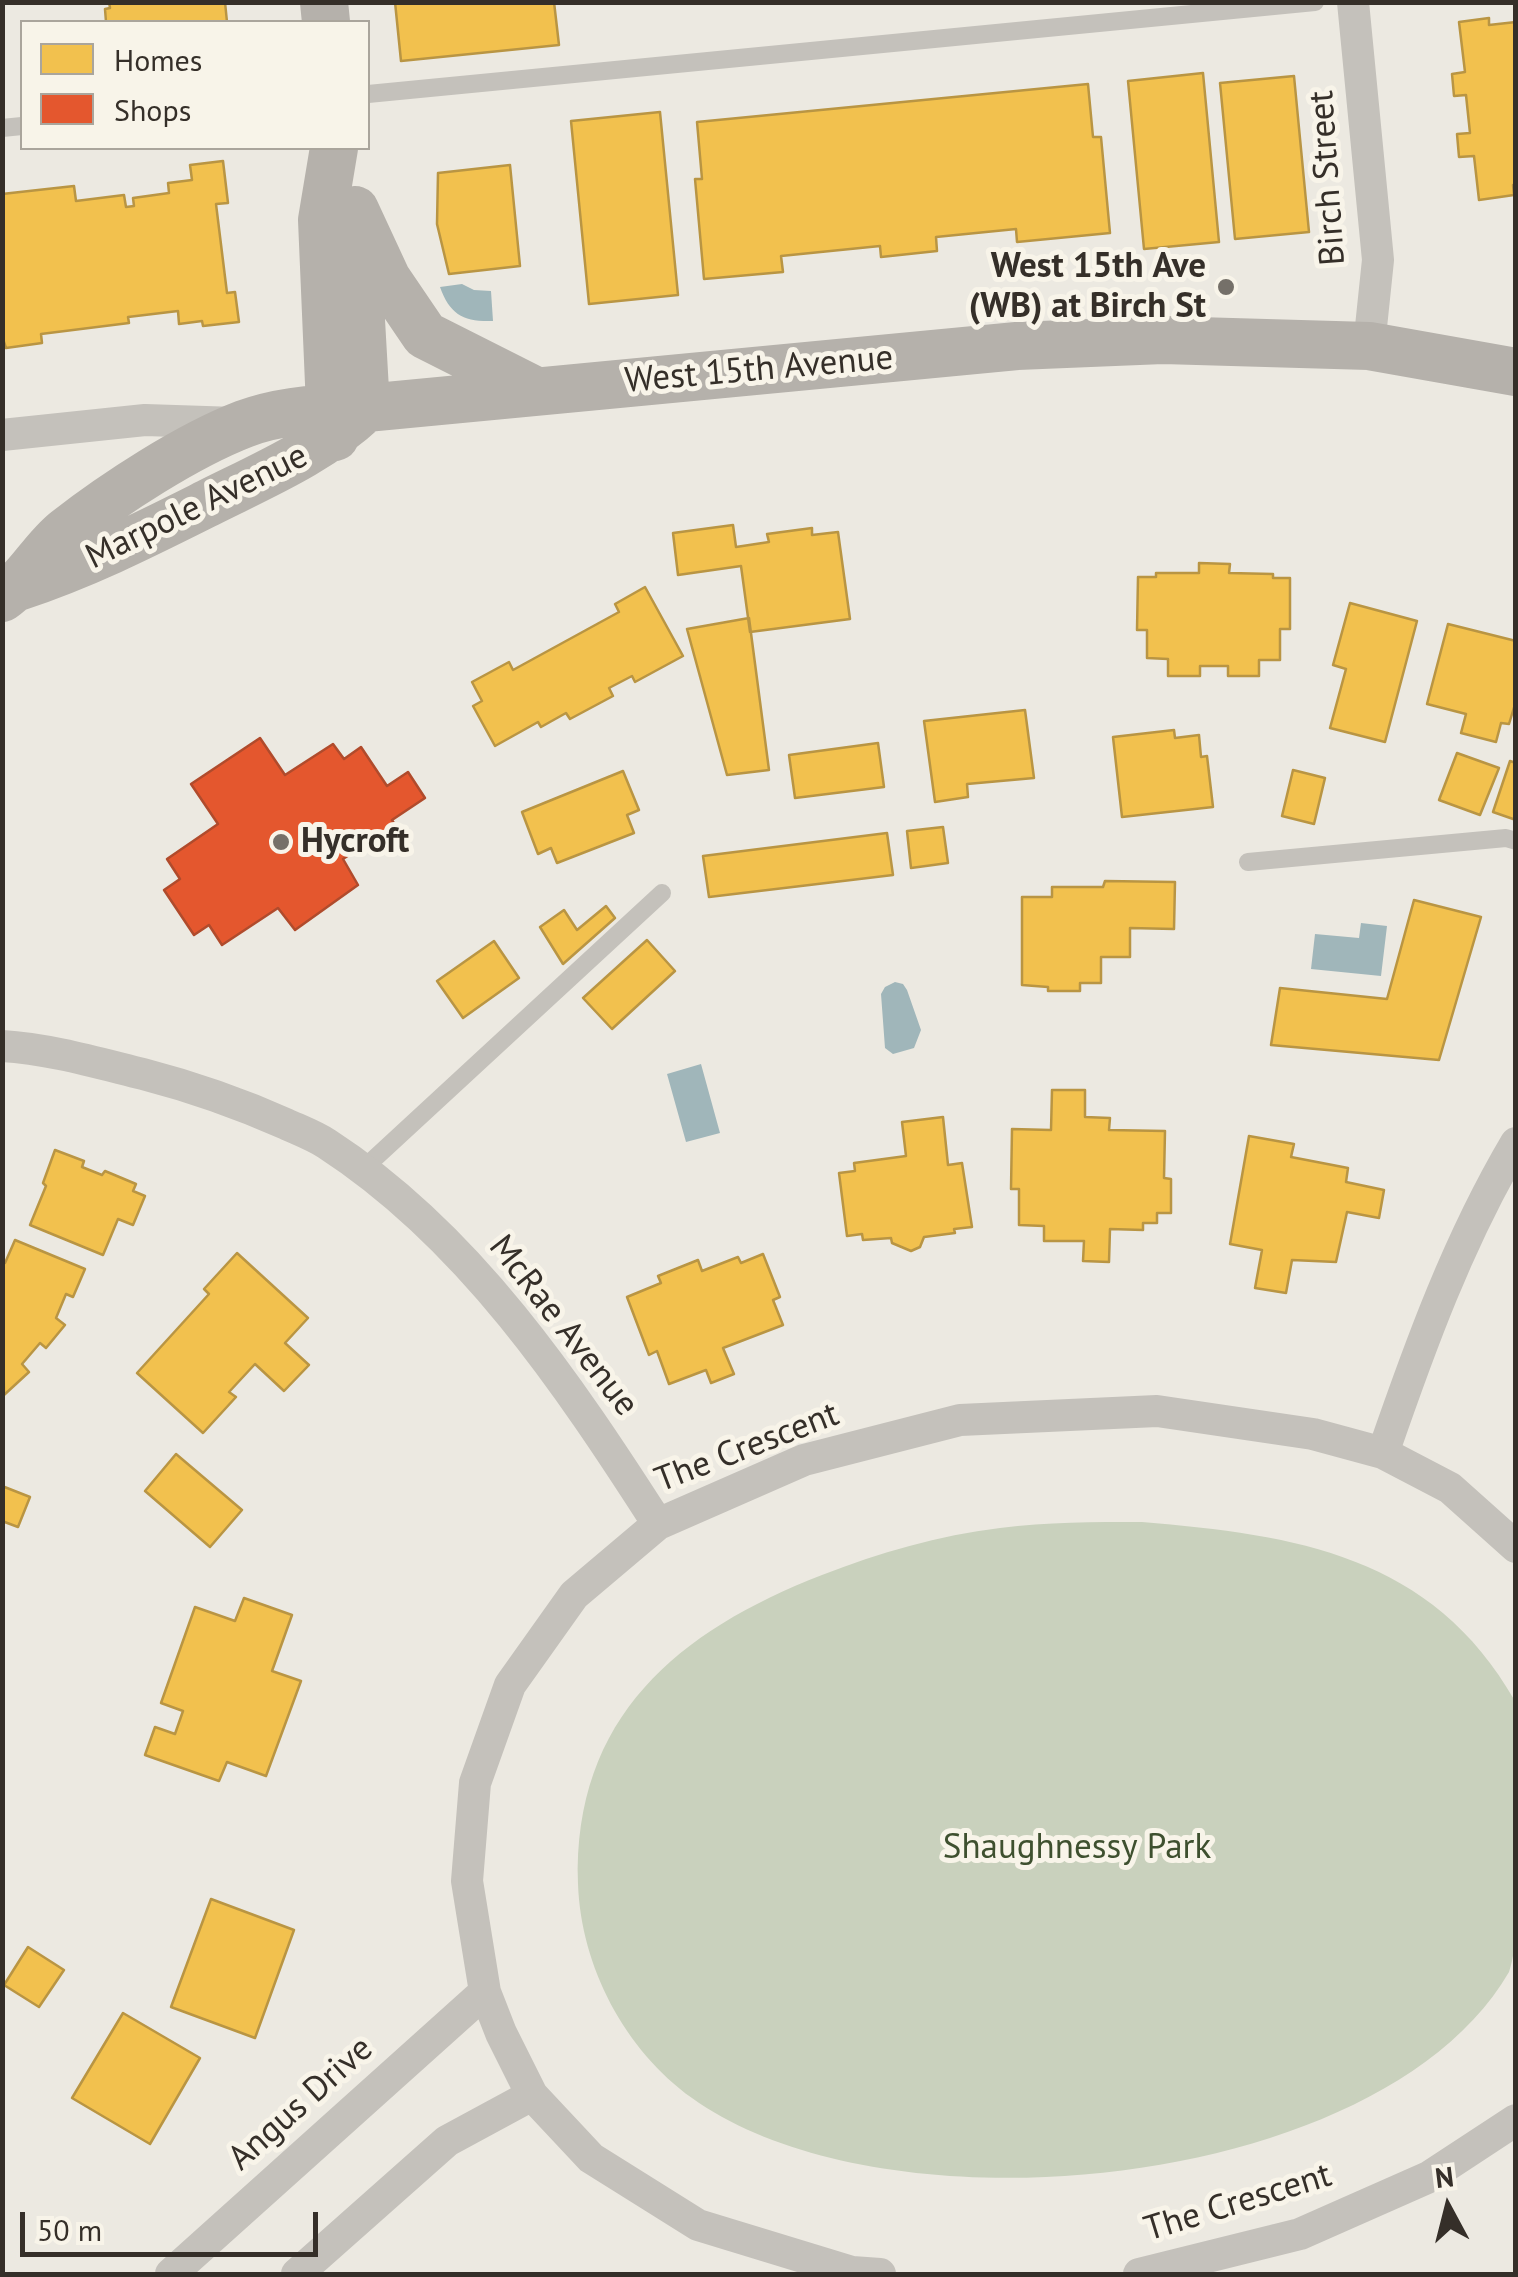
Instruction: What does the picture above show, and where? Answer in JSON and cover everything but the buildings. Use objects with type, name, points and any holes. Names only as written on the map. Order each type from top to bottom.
[{"type":"street","name":"Birch Street","points":[[1352,2],[1378,260],[1369,346]]},
{"type":"street","points":[[337,150],[322,220],[344,418]]},
{"type":"street","points":[[338,150],[354,210],[387,279],[425,335],[536,391]]},
{"type":"street","points":[[344,418],[354,210]]},
{"type":"street","name":"West 15th Avenue","points":[[2,434],[145,420],[245,424],[344,418],[536,391],[1017,346],[1163,340],[1369,346],[1516,372]]},
{"type":"street","name":"Marpole Avenue","points":[[10,592],[82,566],[344,418]]},
{"type":"street","name":"Marpole Avenue","points":[[10,592],[62,534],[163,466],[245,424]]},
{"type":"street","name":"McRae Avenue","points":[[2,1046],[83,1059],[232,1099],[325,1142],[427,1224],[503,1303],[658,1524]]},
{"type":"street","points":[[1383,1453],[1437,1302],[1486,1192],[1516,1143]]},
{"type":"street","name":"The Crescent","points":[[880,2274],[852,2272],[698,2224],[591,2158],[532,2095],[501,2034],[485,1992],[467,1881],[475,1783],[510,1685],[574,1595],[658,1524],[804,1460],[960,1420],[1158,1411],[1313,1434],[1383,1453],[1450,1488],[1516,1547]]},
{"type":"street","name":"Angus Drive","points":[[171,2274],[485,1992]]},
{"type":"street","points":[[298,2274],[447,2141],[532,2095]]},
{"type":"street","name":"The Crescent","points":[[1139,2274],[1300,2234],[1429,2178],[1516,2120]]},
{"type":"lane","points":[[370,94],[1315,2]]},
{"type":"lane","points":[[1248,862],[1506,838],[1516,841]]},
{"type":"lane","points":[[362,1170],[662,893]]},
{"type":"green space","name":"Shaughnessy Park","points":[[1142,1522],[1254,1535],[1355,1562],[1401,1584],[1443,1613],[1481,1652],[1515,1701],[1516,1925],[1509,1972],[1445,2046],[1355,2104],[1246,2145],[1126,2170],[1003,2178],[884,2169],[778,2142],[692,2098],[646,2056],[627,2031],[598,1976],[581,1915],[581,1825],[594,1773],[615,1728],[644,1688],[680,1653],[722,1623],[770,1598],[865,1559],[977,1531],[1053,1523]]},
{"type":"water","points":[[462,284],[474,290],[491,291],[493,321],[466,318],[448,304],[440,287]]},
{"type":"water","points":[[1361,923],[1387,926],[1381,976],[1311,969],[1315,934],[1359,938]]},
{"type":"water","points":[[895,982],[907,990],[921,1030],[914,1048],[893,1054],[885,1048],[881,994]]},
{"type":"water","points":[[701,1064],[720,1133],[686,1142],[667,1074]]},
{"type":"place","name":"West 15th Ave (WB) at Birch St","points":[[1226,287]]},
{"type":"place","name":"Hycroft","points":[[281,842]]}]
